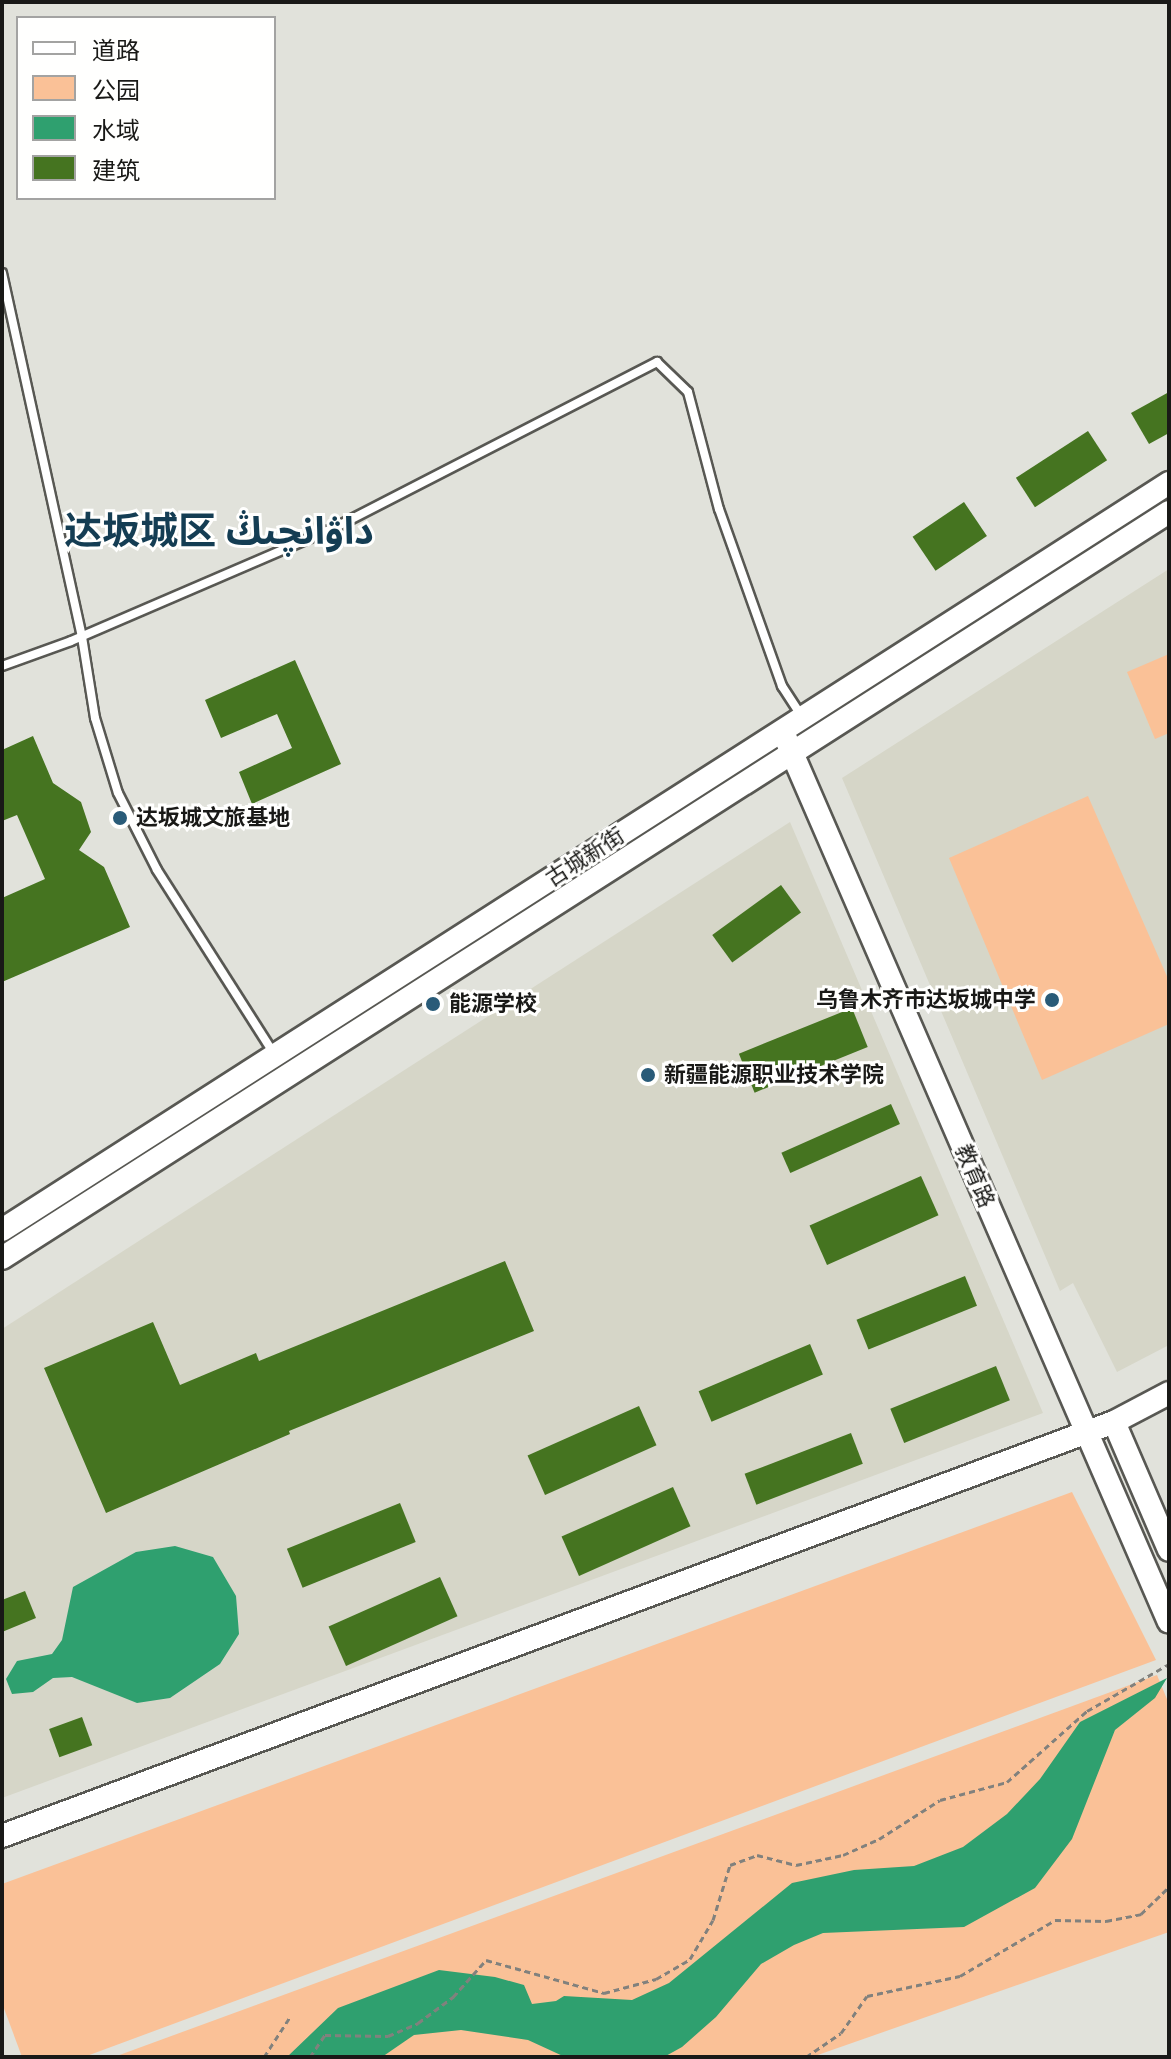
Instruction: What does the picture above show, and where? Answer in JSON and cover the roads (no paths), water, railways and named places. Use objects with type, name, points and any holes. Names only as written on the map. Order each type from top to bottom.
[{"type":"main road","name":"古城新街","points":[[2,1230],[1169,483]]},
{"type":"main road","name":"古城新街","points":[[2,1258],[1169,512]]},
{"type":"main road","name":"教育路","points":[[782,731],[1169,1622]]},
{"type":"main road","points":[[2,1836],[1086,1433],[1169,1393]]},
{"type":"main road","points":[[1114,1422],[1169,1550]]},
{"type":"lane","points":[[2,273],[82,637],[95,718],[118,793],[187,920],[288,1075]]},
{"type":"lane","points":[[2,666],[82,637],[338,526],[657,362],[688,392],[719,509],[782,686],[803,718]]},
{"type":"water","points":[[175,1546],[213,1557],[236,1596],[239,1634],[220,1664],[170,1698],[137,1703],[72,1677],[53,1678],[33,1692],[12,1694],[6,1679],[17,1661],[52,1654],[62,1640],[73,1587],[136,1552]]},
{"type":"water","points":[[1167,1678],[1155,1698],[1115,1730],[1072,1839],[1035,1888],[964,1927],[823,1933],[794,1945],[761,1964],[716,2017],[682,2047],[664,2057],[565,2057],[528,2040],[461,2030],[414,2035],[382,2057],[287,2057],[338,2008],[439,1970],[495,1977],[524,1985],[532,2004],[556,2001],[564,1996],[632,2000],[669,1983],[792,1883],[854,1870],[914,1866],[963,1847],[1007,1814],[1040,1779],[1080,1722]]},
{"type":"place","name":"达坂城文旅基地","points":[[120,818]]},
{"type":"place","name":"乌鲁木齐市达坂城中学","points":[[1052,1000]]},
{"type":"place","name":"能源学校","points":[[433,1004]]},
{"type":"place","name":"新疆能源职业技术学院","points":[[648,1075]]},
{"type":"district","name":"达坂城区 داۋانچىڭ","points":[[219,532]]}]
